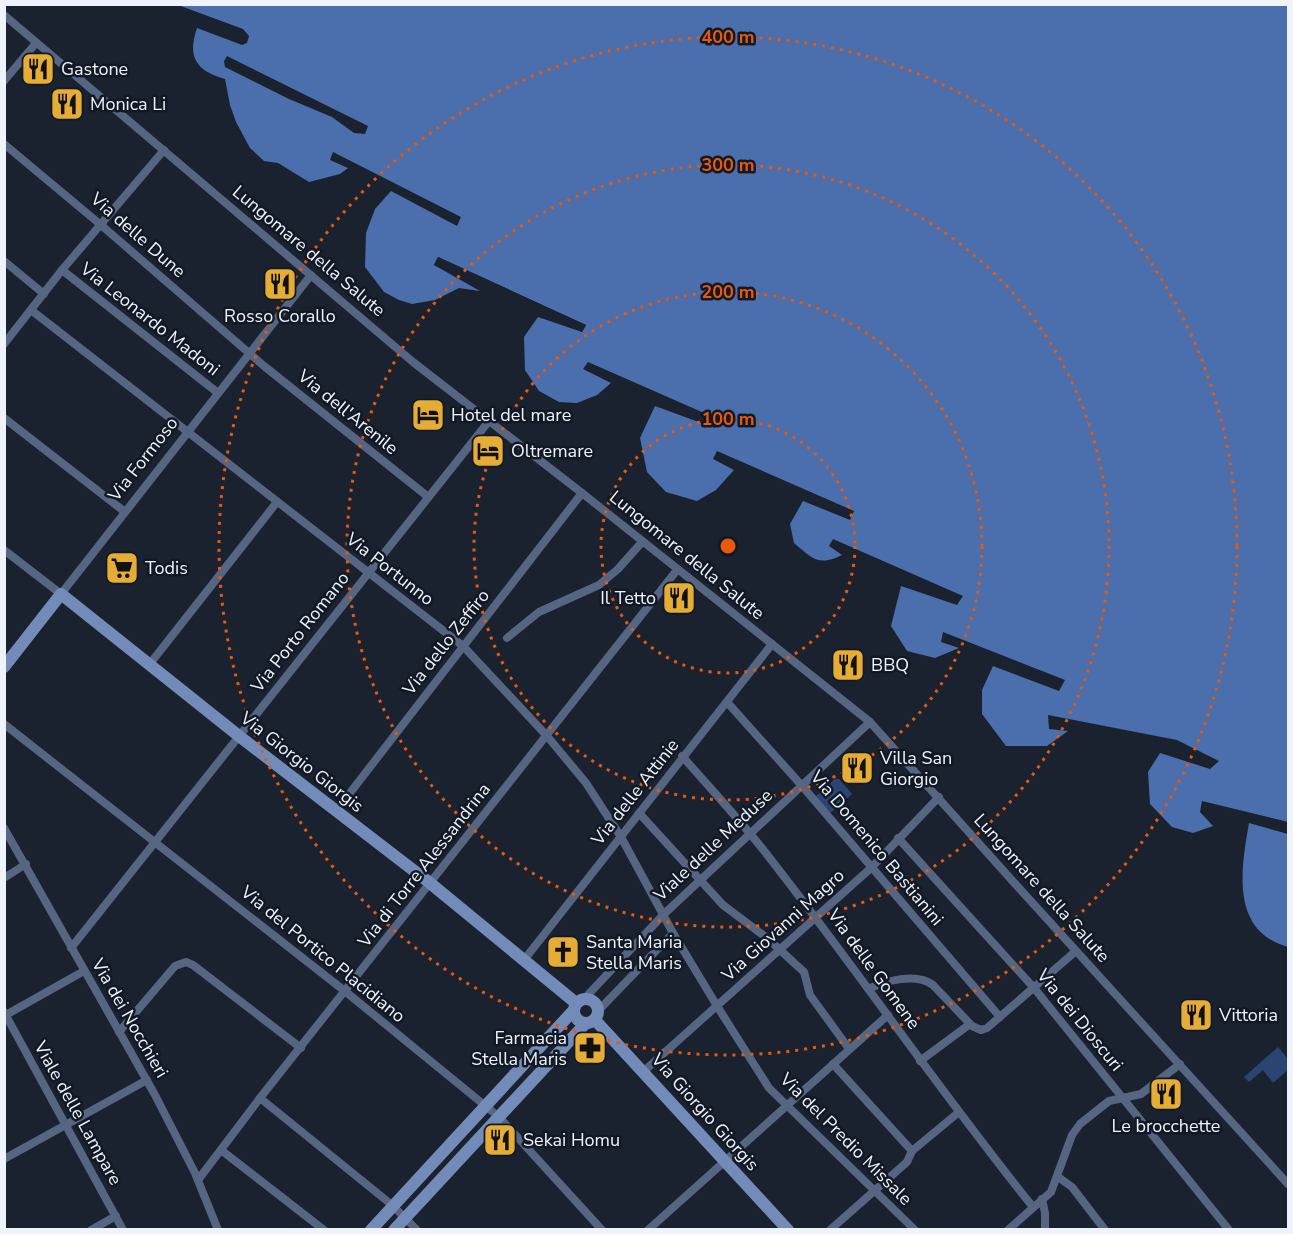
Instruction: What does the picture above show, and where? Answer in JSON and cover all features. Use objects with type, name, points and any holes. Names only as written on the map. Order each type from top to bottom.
[{"type":"street","name":"Lungomare della Salute","points":[[4,15],[413,362],[870,722],[1288,1184]]},
{"type":"street","points":[[4,81],[36,43]]},
{"type":"street","name":"Via delle Dune","points":[[4,144],[248,353]]},
{"type":"street","points":[[4,344],[62,270],[164,150]]},
{"type":"street","points":[[4,261],[44,294]]},
{"type":"street","name":"Via Leonardo Madoni","points":[[62,270],[218,393]]},
{"type":"street","name":"Via Formoso","points":[[4,667],[310,274]]},
{"type":"street","name":"Via Portunno","points":[[31,310],[463,646],[581,775],[621,837],[664,914]]},
{"type":"street","name":"Via dell'Arenile","points":[[248,353],[427,496]]},
{"type":"street","points":[[4,418],[125,512]]},
{"type":"street","name":"Via Porto Romano","points":[[71,948],[427,496],[489,421]]},
{"type":"street","name":"Via dello Zeffiro","points":[[336,811],[582,493]]},
{"type":"street","points":[[149,665],[277,502]]},
{"type":"street","points":[[507,638],[539,612],[599,585],[618,569],[642,542]]},
{"type":"street","name":"Via Giorgio Giorgis","points":[[4,550],[239,736],[430,883],[578,1004]]},
{"type":"street","name":"Via di Torre Alessandrina","points":[[198,1180],[260,1098],[677,570]]},
{"type":"street","name":"Via delle Attinie","points":[[524,960],[772,644]]},
{"type":"street","name":"Via Domenico Bastianini","points":[[728,702],[1000,1017]]},
{"type":"street","name":"Viale delle Meduse","points":[[370,1230],[664,914],[803,787],[870,722]]},
{"type":"street","name":"Via del Portico Placidiano","points":[[4,724],[346,992],[499,1117],[602,1230]]},
{"type":"street","name":"Via delle Gomene","points":[[682,756],[751,835],[815,917],[959,1112],[1033,1207]]},
{"type":"street","name":"Via Giovanni Magro","points":[[644,1071],[871,868],[939,797]]},
{"type":"street","points":[[639,813],[700,881],[733,913],[780,949],[805,974],[810,995],[847,1046]]},
{"type":"street","name":"Via dei Nocchieri","points":[[4,828],[147,1080],[198,1180],[218,1230]]},
{"type":"street","name":"Via dei Dioscuri","points":[[898,838],[1034,988],[1229,1230]]},
{"type":"street","points":[[4,878],[26,864]]},
{"type":"street","name":"Via del Predio Missale","points":[[664,914],[673,933],[767,1085],[915,1230]]},
{"type":"street","points":[[394,1230],[673,933]]},
{"type":"street","points":[[868,989],[892,981],[926,980],[970,1024],[983,1030],[1076,951]]},
{"type":"street","points":[[119,1032],[172,968],[183,962],[191,963],[301,1048]]},
{"type":"street","points":[[5,1014],[84,971]]},
{"type":"street","points":[[595,1002],[593,1018],[578,1020],[578,1004],[595,1002]]},
{"type":"street","name":"Viale delle Lampare","points":[[5,1014],[123,1230]]},
{"type":"street","points":[[648,1230],[888,1015]]},
{"type":"street","name":"Via Giorgio Giorgis","points":[[593,1018],[788,1230]]},
{"type":"street","points":[[920,1060],[970,1024]]},
{"type":"street","points":[[833,1064],[912,1151]]},
{"type":"street","points":[[1008,1230],[1051,1192],[1070,1138],[1078,1126],[1105,1103],[1141,1094],[1180,1064]]},
{"type":"street","points":[[4,1159],[147,1080]]},
{"type":"street","points":[[260,1098],[392,1205],[417,1230]]},
{"type":"street","points":[[830,1230],[909,1160],[912,1151],[959,1112]]},
{"type":"street","points":[[221,1150],[324,1230]]},
{"type":"street","points":[[1058,1177],[1072,1187],[1105,1230]]},
{"type":"street","points":[[1042,1199],[1046,1216],[1045,1230]]},
{"type":"street","points":[[91,1230],[116,1216]]},
{"type":"shaded area","points":[[178,5],[1288,5],[1288,822],[1202,801],[1200,812],[1213,826],[1193,833],[1172,827],[1150,804],[1148,772],[1160,753],[1210,769],[1219,761],[1177,740],[1048,715],[1049,729],[1068,731],[1047,746],[1006,746],[982,714],[982,690],[993,666],[1059,691],[1065,680],[943,632],[941,642],[959,648],[935,658],[907,651],[891,626],[901,586],[957,605],[963,596],[833,539],[829,546],[842,555],[827,560],[811,557],[794,543],[790,524],[803,501],[850,520],[854,511],[717,451],[713,459],[734,470],[716,490],[697,501],[666,492],[647,472],[640,438],[655,406],[715,428],[720,420],[588,362],[583,369],[611,383],[597,395],[577,403],[559,402],[539,391],[525,370],[524,337],[538,317],[582,332],[586,325],[438,257],[434,265],[480,291],[459,288],[435,300],[412,304],[384,292],[365,267],[366,233],[375,209],[391,191],[457,226],[461,217],[333,152],[330,160],[348,168],[340,174],[309,182],[278,163],[264,161],[250,148],[236,122],[225,79],[207,72],[196,61],[194,55],[194,38],[197,28],[242,45],[247,43],[249,36],[243,29]],"holes":[[[227,56],[368,126],[365,134],[354,133],[332,117],[289,99],[225,67],[224,61]]]},
{"type":"shaded area","points":[[835,779],[839,779],[852,794],[829,814],[815,797]]},
{"type":"shaded area","points":[[1249,823],[1288,834],[1288,947],[1269,939],[1256,927],[1248,913],[1243,878]]},
{"type":"shaded area","points":[[1278,1047],[1288,1059],[1288,1070],[1273,1083],[1263,1070],[1249,1082],[1244,1077]]},
{"type":"pier","points":[[438,257],[586,325],[582,332],[558,321],[581,328],[582,326],[439,261],[438,264],[462,278],[434,265]]},
{"type":"place","name":"Gastone","points":[[38,69]]},
{"type":"place","name":"Monica Li","points":[[67,104]]},
{"type":"place","name":"Rosso Corallo","points":[[280,284]]},
{"type":"place","name":"Hotel del mare","points":[[428,415]]},
{"type":"place","name":"Oltremare","points":[[488,451]]},
{"type":"place","name":"Todis","points":[[122,568]]},
{"type":"place","name":"Il Tetto","points":[[679,598]]},
{"type":"place","name":"BBQ","points":[[848,665]]},
{"type":"place","name":"Villa San Giorgio","points":[[857,768]]},
{"type":"place","name":"Santa Maria Stella Maris","points":[[563,952]]},
{"type":"place","name":"Vittoria","points":[[1196,1015]]},
{"type":"place","name":"Farmacia Stella Maris","points":[[590,1048]]},
{"type":"place","name":"Le brocchette","points":[[1166,1094]]},
{"type":"place","name":"Sekai Homu","points":[[500,1140]]}]
